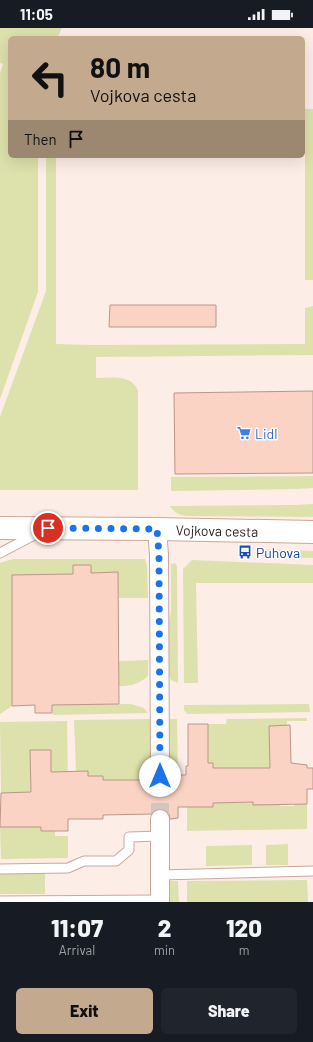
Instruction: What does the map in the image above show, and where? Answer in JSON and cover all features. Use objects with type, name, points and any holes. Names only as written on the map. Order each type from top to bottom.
[{"type":"street","name":"Vojkova cesta","points":[[0,528],[313,532]]},
{"type":"street","points":[[157,529],[159,555],[160,776]]},
{"type":"street","points":[[160,827],[160,901]]},
{"type":"lane","points":[[0,553],[48,528]]},
{"type":"lane","points":[[0,869],[68,868],[84,861],[116,861],[129,850],[129,837],[160,827]]},
{"type":"lane","points":[[160,875],[313,871]]},
{"type":"lane","points":[[0,901],[160,901]]},
{"type":"green space","points":[[0,28],[62,28],[58,36],[8,36],[8,158],[38,158],[38,292],[0,399],[0,73],[3,64],[0,63]]},
{"type":"green space","points":[[305,109],[313,109],[313,280],[305,280]]},
{"type":"green space","points":[[46,158],[56,158],[56,344],[305,344],[305,308],[313,306],[313,355],[96,357],[96,378],[126,379],[135,386],[138,391],[138,490],[0,490],[0,417],[46,291]]},
{"type":"green space","points":[[313,476],[313,488],[171,491],[171,477]]},
{"type":"green space","points":[[313,504],[313,517],[186,516],[176,513],[170,506],[296,505]]},
{"type":"green space","points":[[262,549],[313,551],[313,558],[261,556]]},
{"type":"green space","points":[[13,559],[145,559],[147,566],[148,598],[118,598],[118,572],[91,573],[91,565],[73,565],[73,574],[12,575],[12,706],[0,714],[0,563]]},
{"type":"green space","points":[[192,560],[313,565],[313,583],[196,583],[198,683],[184,683],[183,569]]},
{"type":"green space","points":[[175,563],[177,567],[178,683],[171,680],[168,673],[167,631],[171,612],[171,564]]},
{"type":"green space","points":[[148,660],[148,676],[135,684],[119,686],[119,661]]},
{"type":"green space","points":[[131,704],[144,708],[148,713],[53,715],[52,705]]},
{"type":"green space","points":[[309,704],[310,712],[187,714],[184,710],[184,705]]},
{"type":"green space","points":[[307,718],[307,721],[287,721],[287,726],[270,768],[213,769],[208,763],[208,724],[226,724],[227,719]]},
{"type":"green space","points":[[151,719],[151,780],[103,780],[102,776],[88,776],[88,771],[76,771],[74,720]]},
{"type":"green space","points":[[165,719],[177,719],[178,778],[165,778]]},
{"type":"green space","points":[[67,721],[68,790],[51,784],[51,750],[30,751],[31,787],[40,787],[41,792],[1,793],[0,722]]},
{"type":"green space","points":[[280,802],[280,806],[307,804],[307,829],[187,831],[187,805],[213,807],[213,803]]},
{"type":"green space","points":[[41,826],[41,831],[55,831],[55,836],[68,836],[68,858],[1,859],[0,827]]},
{"type":"green space","points":[[288,844],[288,865],[266,865],[266,845]]},
{"type":"green space","points":[[252,845],[252,865],[206,866],[206,846]]},
{"type":"green space","points":[[0,873],[45,873],[45,894],[0,894]]},
{"type":"green space","points":[[307,880],[308,902],[187,902],[187,881]]},
{"type":"green space","points":[[166,881],[178,881],[179,902],[166,902]]},
{"type":"building","points":[[110,305],[216,305],[216,327],[109,327]]},
{"type":"building","name":"Lidl","points":[[313,391],[313,473],[175,474],[174,393]]},
{"type":"building","points":[[73,565],[91,565],[91,573],[118,572],[119,704],[52,705],[52,713],[35,713],[35,705],[12,706],[12,575],[73,574]]},
{"type":"building","points":[[188,724],[208,724],[208,763],[213,763],[213,768],[270,768],[269,726],[290,725],[291,763],[307,765],[307,768],[313,768],[313,789],[307,789],[307,804],[253,805],[253,802],[213,803],[213,807],[178,807],[178,818],[170,819],[166,810],[160,809],[155,810],[151,814],[103,815],[103,819],[68,819],[68,831],[41,831],[41,827],[0,827],[1,793],[31,792],[30,750],[51,750],[51,772],[88,771],[88,776],[103,776],[103,780],[150,780],[154,785],[160,786],[166,785],[169,782],[170,775],[186,775],[186,766],[188,766]]},
{"type":"tunnel","points":[[160,776],[160,819]]},
{"type":"place","name":"Lidl","points":[[244,433]]},
{"type":"place","name":"Puhova","points":[[245,552]]},
{"type":"route","points":[[48,528],[157,529],[159,555],[160,776]]}]
